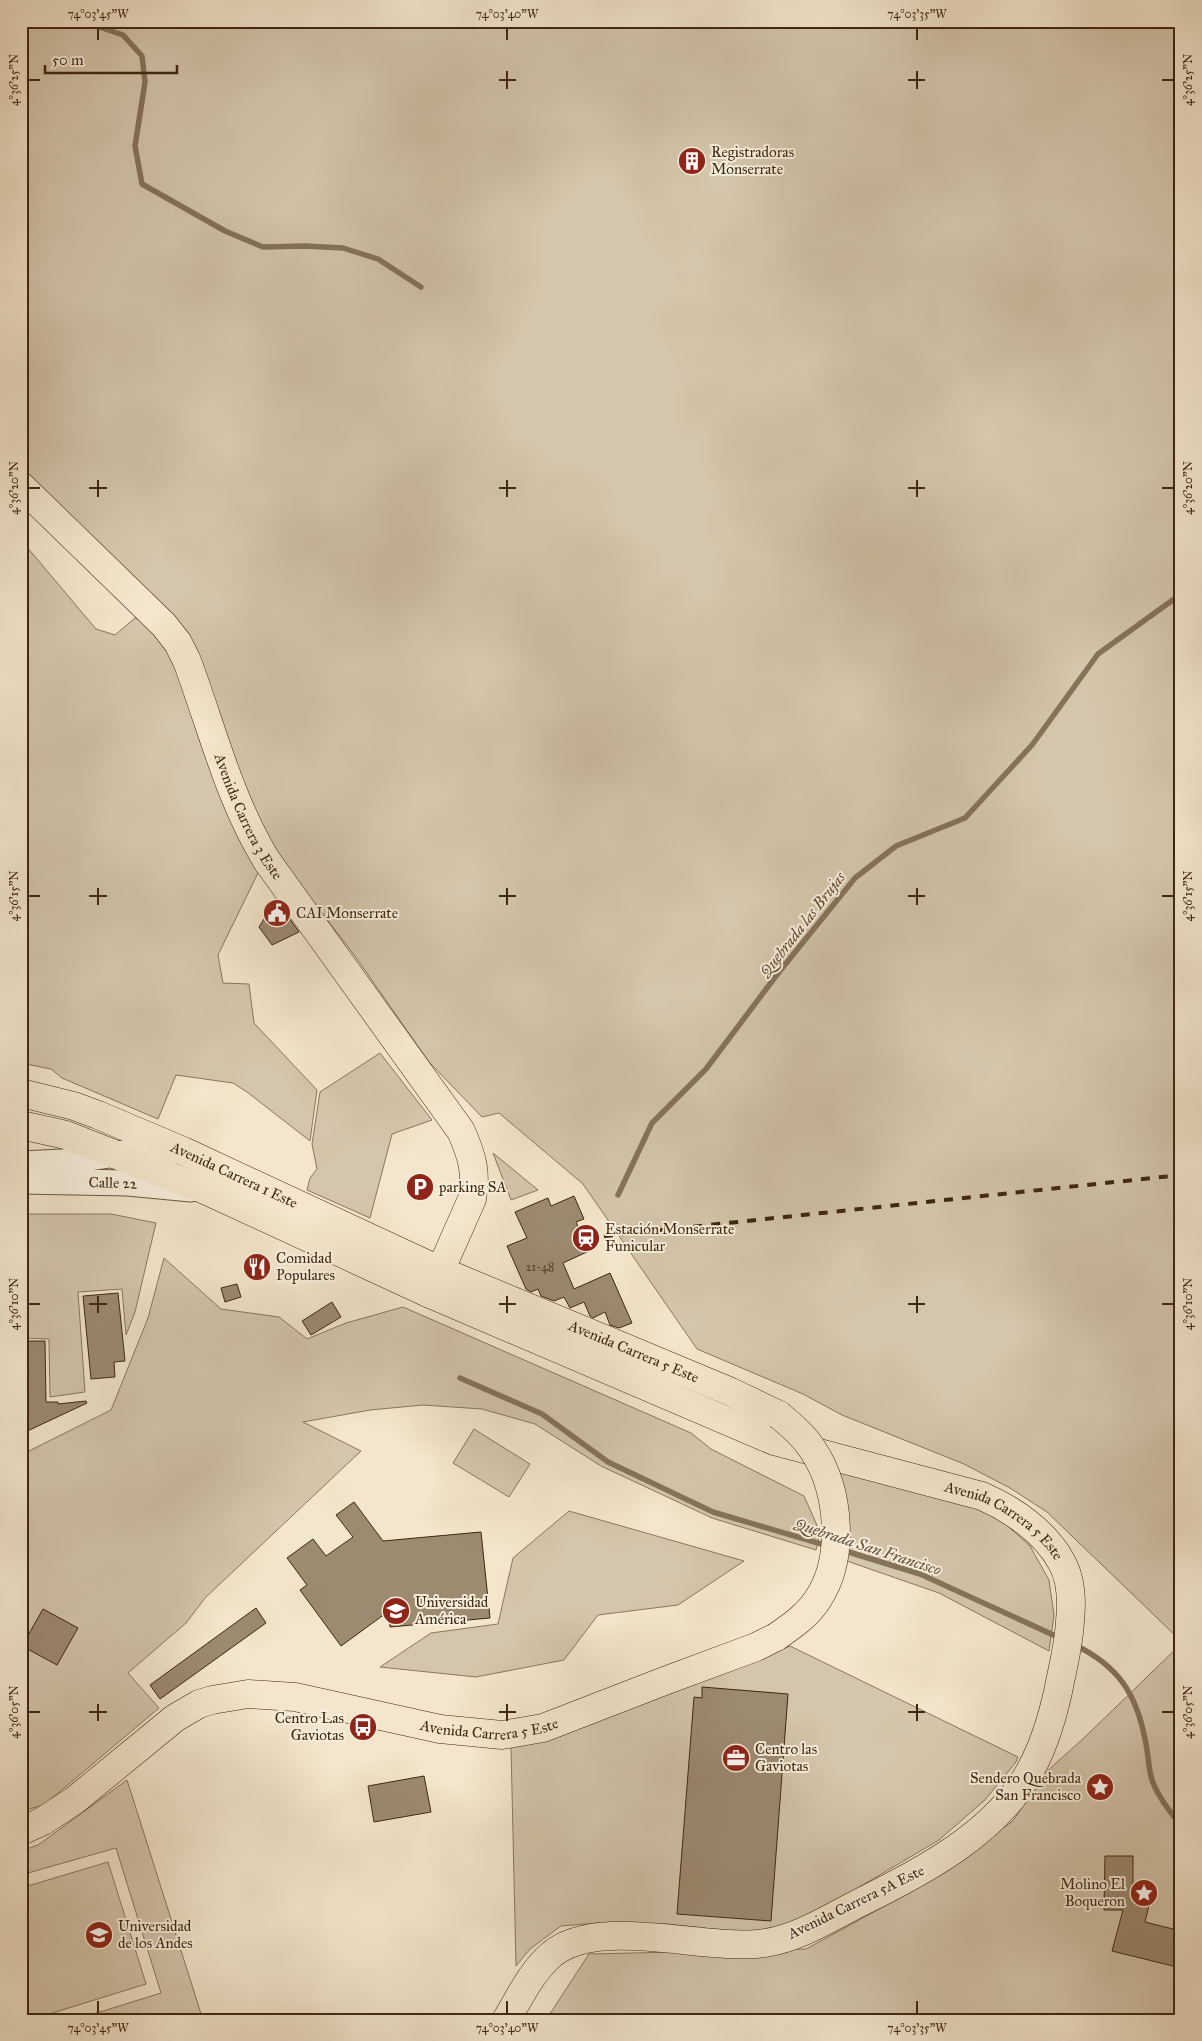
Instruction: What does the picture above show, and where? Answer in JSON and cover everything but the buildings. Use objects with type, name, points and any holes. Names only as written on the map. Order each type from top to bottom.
[{"type":"main road","name":"Avenida Carrera 3 Este","points":[[21,486],[164,625],[178,643],[187,661],[239,808],[254,839],[267,861],[461,1131],[470,1151],[475,1183],[472,1199],[462,1224],[435,1282]]},
{"type":"main road","name":"Avenida Carrera 1 Este","points":[[21,1093],[74,1106],[183,1151],[435,1282]]},
{"type":"main road","name":"Avenida Carrera 1 Este","points":[[21,1125],[66,1135],[435,1282]]},
{"type":"main road","name":"Avenida Carrera 5 Este","points":[[21,1831],[43,1821],[75,1800],[175,1718],[199,1704],[212,1700],[232,1695],[248,1694],[295,1697],[440,1729],[502,1735],[543,1728],[756,1647],[776,1637],[808,1613],[818,1600],[830,1576],[837,1540],[832,1497],[814,1452],[802,1435],[779,1415],[731,1392],[435,1282]]},
{"type":"main road","name":"Avenida Carrera 5 Este","points":[[435,1282],[774,1441],[966,1490],[1010,1510],[1032,1528],[1062,1561],[1070,1585],[1071,1602],[1067,1643]]},
{"type":"main road","name":"Avenida Carrera 5A Este","points":[[506,2020],[538,1968],[563,1946],[582,1939],[615,1936],[749,1944],[776,1941],[900,1883],[954,1851],[1011,1800],[1031,1770],[1049,1728],[1058,1695],[1067,1643]]},
{"type":"street","name":"Calle 22","points":[[21,1164],[62,1162],[144,1150],[183,1151]]},
{"type":"street","name":"Calle 22","points":[[21,1181],[128,1183],[204,1190]]},
{"type":"shaded area","points":[[21,21],[1181,21],[1181,1641],[1047,1512],[1010,1488],[964,1464],[842,1415],[803,1394],[697,1349],[583,1184],[499,1113],[482,1117],[429,1062],[355,956],[279,857],[252,809],[211,696],[21,478]]},
{"type":"shaded area","points":[[21,540],[96,629],[115,635],[135,618],[160,628],[259,871],[218,955],[223,983],[249,984],[254,1023],[317,1090],[310,1141],[233,1083],[176,1075],[158,1119],[62,1078],[51,1069],[21,1063]]},
{"type":"shaded area","points":[[380,1053],[432,1120],[392,1134],[370,1218],[307,1190],[310,1178],[317,1169],[312,1144],[320,1092]]},
{"type":"shaded area","points":[[493,1153],[538,1190],[511,1200]]},
{"type":"shaded area","points":[[21,1214],[111,1214],[156,1223],[135,1312],[126,1335],[122,1289],[78,1292],[85,1392],[50,1397],[49,1339],[21,1338]]},
{"type":"shaded area","points":[[164,1258],[221,1309],[279,1317],[307,1339],[346,1323],[403,1307],[691,1433],[711,1449],[804,1496],[820,1532],[816,1550],[712,1518],[601,1466],[535,1424],[482,1409],[423,1405],[370,1410],[303,1422],[361,1451],[205,1598],[186,1623],[128,1673],[159,1708],[44,1805],[21,1811],[21,1455],[111,1410],[148,1318]]},
{"type":"shaded area","points":[[474,1429],[530,1464],[509,1497],[453,1463]]},
{"type":"shaded area","points":[[836,1469],[993,1513],[1030,1546],[1049,1580],[1054,1615],[1049,1651],[939,1593],[844,1560],[848,1514],[847,1504]]},
{"type":"shaded area","points":[[569,1511],[744,1561],[678,1605],[598,1615],[564,1660],[476,1677],[380,1667],[431,1633],[498,1624],[513,1558]]},
{"type":"shaded area","points":[[1181,1644],[1181,2020],[546,2020],[589,1954],[806,1949],[914,1890],[1013,1821],[1045,1773]]},
{"type":"shaded area","points":[[790,1646],[1018,1757],[1016,1762],[985,1800],[939,1840],[790,1925],[747,1933],[668,1924],[598,1923],[561,1926],[530,1949],[516,1966],[511,1746],[560,1736]]},
{"type":"shaded area","points":[[127,1780],[203,2020],[89,2020],[87,2016],[161,1993],[116,1848],[21,1875],[21,1851],[38,1845]]},
{"type":"shaded area","points":[[108,1862],[146,1984],[30,2020],[21,2020],[21,1888]]},
{"type":"waterway","points":[[82,21],[123,35],[142,56],[145,82],[135,146],[142,184],[225,231],[263,247],[305,246],[343,248],[378,259],[421,287]]},
{"type":"waterway","name":"Quebrada las Brujas","points":[[618,1195],[652,1123],[706,1069],[779,972],[855,878],[896,846],[965,818],[1032,745],[1098,654],[1181,594]]},
{"type":"waterway","name":"Quebrada San Francisco","points":[[460,1378],[542,1414],[608,1462],[713,1512],[828,1546]]},
{"type":"waterway","name":"Quebrada San Francisco","points":[[842,1550],[920,1574],[1060,1638]]},
{"type":"waterway","name":"Quebrada San Francisco","points":[[1075,1645],[1103,1662],[1123,1683],[1136,1708],[1141,1723],[1153,1782],[1163,1802],[1181,1825]]},
{"type":"railway","points":[[586,1238],[1181,1175]]},
{"type":"place","name":"Registradoras Monserrate","points":[[692,161]]},
{"type":"place","name":"CAI Monserrate","points":[[277,913]]},
{"type":"place","name":"parking SA","points":[[420,1187]]},
{"type":"place","name":"Estación Monserrate Funicular","points":[[586,1238]]},
{"type":"place","name":"Comidad Populares","points":[[257,1267]]},
{"type":"place","name":"Universidad América","points":[[396,1611]]},
{"type":"place","name":"Centro Las Gaviotas","points":[[363,1727]]},
{"type":"place","name":"Centro las Gaviotas","points":[[736,1758]]},
{"type":"place","name":"Sendero Quebrada San Francisco","points":[[1100,1787]]},
{"type":"place","name":"Molino El Boqueron","points":[[1144,1893]]},
{"type":"place","name":"Universidad de los Andes","points":[[99,1935]]}]
